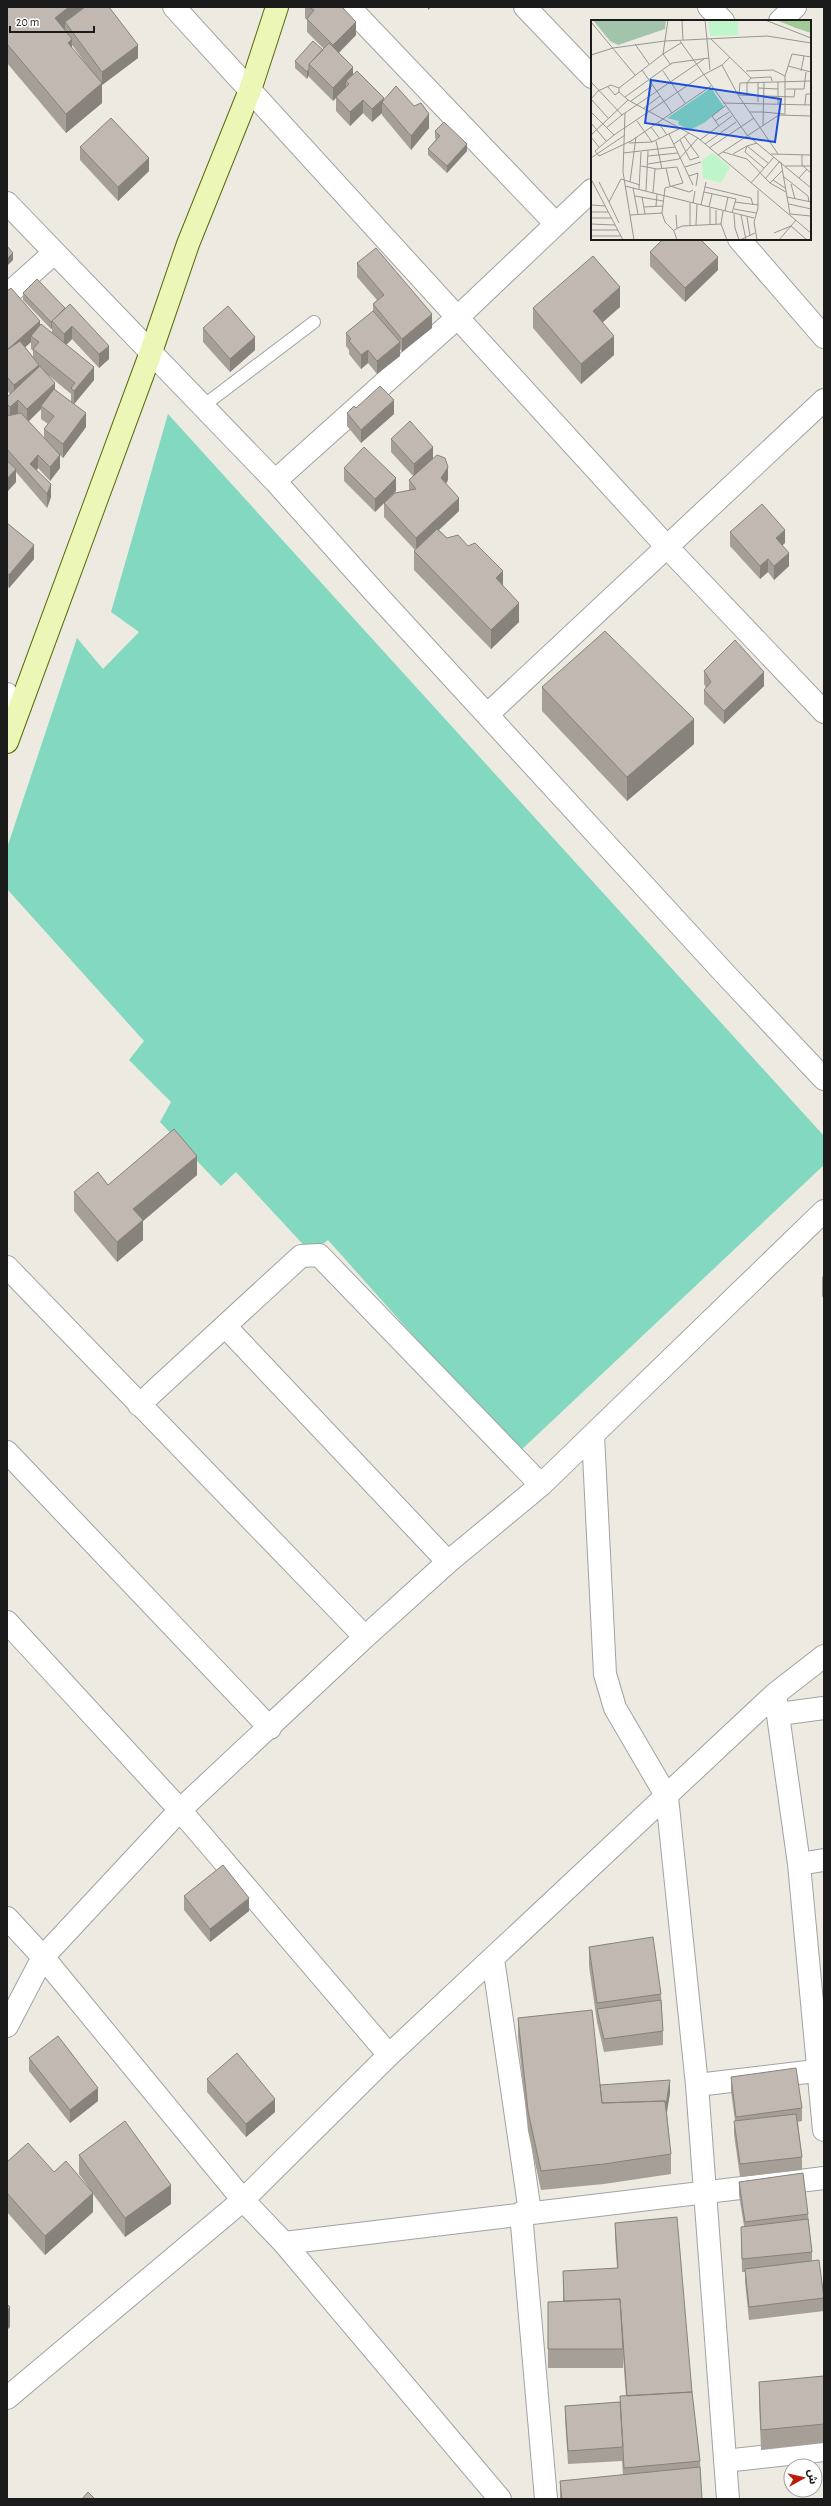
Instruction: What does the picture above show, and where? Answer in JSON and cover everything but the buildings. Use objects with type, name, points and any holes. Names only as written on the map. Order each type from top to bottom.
[{"type":"main road","points":[[7,742],[13,702],[151,352],[188,244],[250,90],[277,7]]},
{"type":"street","points":[[174,7],[668,548],[824,712]]},
{"type":"street","points":[[349,7],[555,223]]},
{"type":"street","points":[[525,7],[591,76]]},
{"type":"street","points":[[710,7],[722,20]]},
{"type":"street","points":[[781,20],[795,7]]},
{"type":"street","points":[[275,481],[458,317],[555,223],[591,191]]},
{"type":"street","points":[[7,203],[275,481],[377,595],[488,714],[726,975],[824,1079]]},
{"type":"street","points":[[740,240],[824,337]]},
{"type":"street","points":[[7,295],[54,253]]},
{"type":"street","points":[[488,714],[668,548],[824,400]]},
{"type":"street","points":[[7,2026],[43,1957],[180,1810],[270,1728],[365,1637],[448,1562],[541,1485],[824,1211]]},
{"type":"street","points":[[139,1405],[301,1256],[319,1255],[541,1485]]},
{"type":"street","points":[[7,1267],[365,1637]]},
{"type":"street","points":[[225,1326],[448,1562]]},
{"type":"street","points":[[592,1435],[606,1674],[615,1708],[666,1798],[697,2085],[728,2499]]},
{"type":"street","points":[[7,1452],[270,1728]]},
{"type":"street","points":[[7,1622],[180,1810],[389,2056]]},
{"type":"street","points":[[7,2398],[243,2200],[389,2056],[492,1959],[666,1798],[777,1704],[824,1656]]},
{"type":"street","points":[[777,1704],[824,1708]]},
{"type":"street","points":[[777,1704],[799,1864],[821,2070],[824,2130]]},
{"type":"street","points":[[799,1864],[824,1860]]},
{"type":"street","points":[[7,1918],[43,1957],[243,2200],[284,2243],[500,2499]]},
{"type":"street","points":[[492,1959],[525,2213],[546,2499]]},
{"type":"street","points":[[697,2085],[821,2070]]},
{"type":"street","points":[[284,2243],[525,2213],[704,2194],[824,2178]]},
{"type":"street","points":[[725,2461],[824,2450]]},
{"type":"lane","points":[[203,406],[314,322]]},
{"type":"green space","points":[[168,414],[824,1136],[824,1165],[518,1453],[328,1240],[311,1253],[236,1172],[221,1186],[160,1122],[171,1102],[129,1060],[144,1041],[7,889],[7,848],[77,638],[103,669],[139,632],[111,612]]}]
